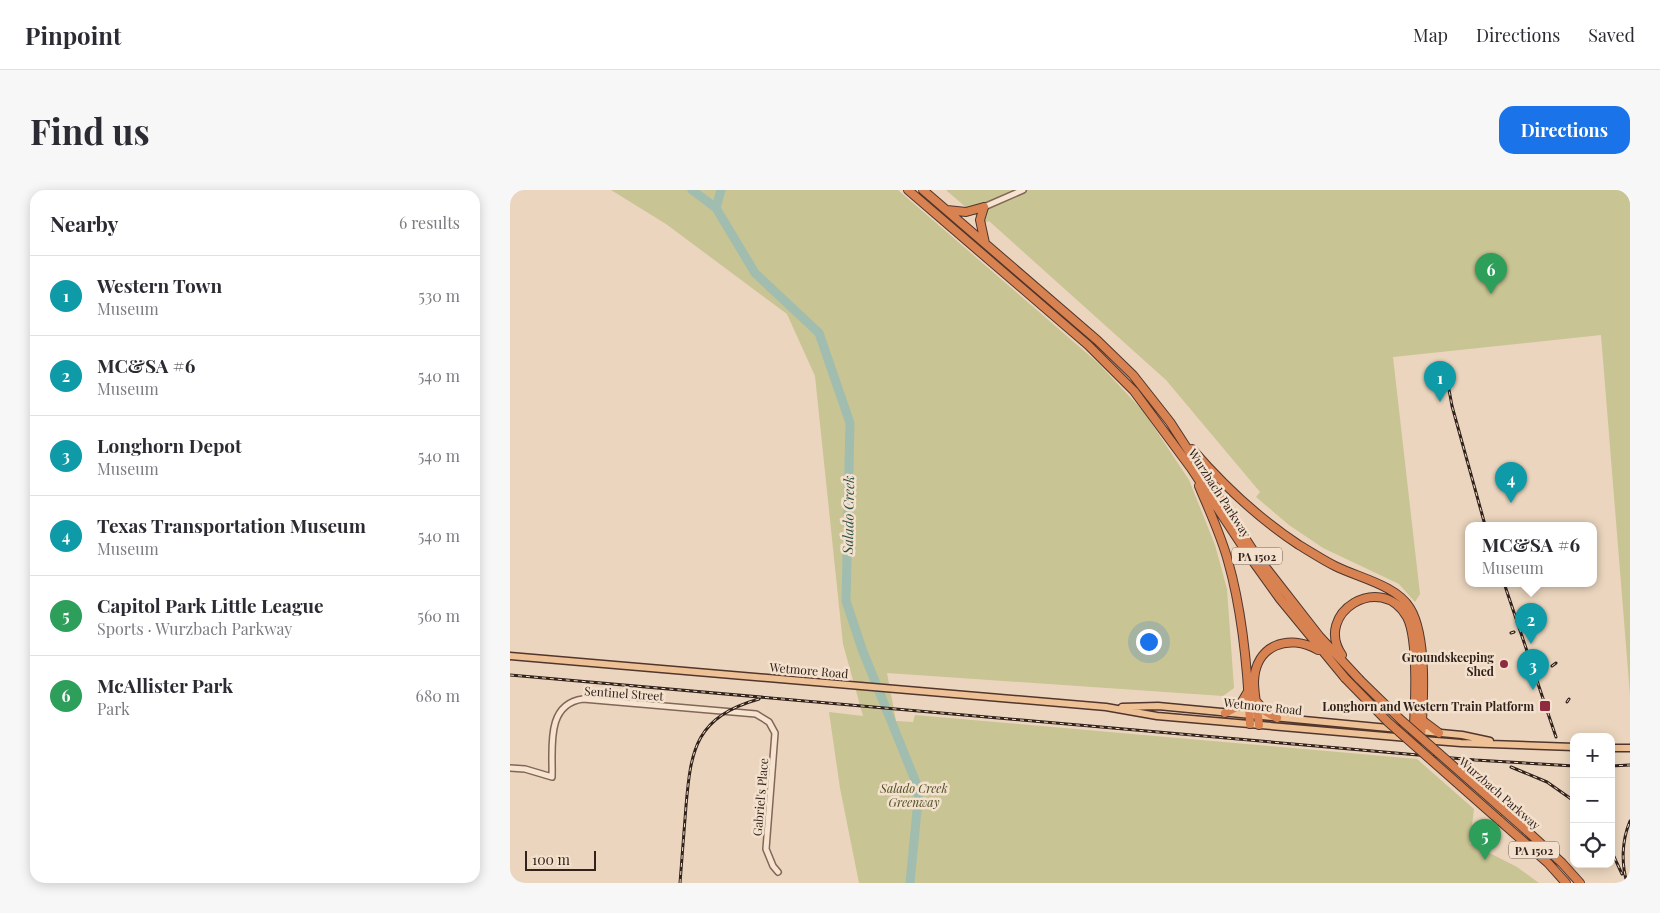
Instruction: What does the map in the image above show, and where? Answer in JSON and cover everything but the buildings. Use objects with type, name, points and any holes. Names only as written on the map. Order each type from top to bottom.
[{"type":"highway","name":"Wurzbach Parkway","points":[[908,190],[1112,368],[1152,412],[1192,468],[1247,553],[1324,654],[1345,678],[1388,722],[1548,863],[1566,883]]},
{"type":"highway","name":"Wurzbach Parkway","points":[[923,190],[1117,358],[1149,394],[1170,422],[1256,555],[1320,637],[1358,679],[1400,720],[1526,830],[1562,863],[1580,883]]},
{"type":"highway","points":[[945,209],[966,212],[984,207]]},
{"type":"highway","points":[[984,207],[980,220],[986,244]]},
{"type":"highway","points":[[1170,422],[1224,484],[1258,516],[1334,566],[1391,591],[1409,606],[1416,619],[1420,642],[1423,721],[1417,735]]},
{"type":"highway","points":[[1192,468],[1211,515],[1233,579],[1247,692],[1254,720]]},
{"type":"highway","points":[[1358,679],[1337,648],[1334,635],[1337,621],[1345,609],[1360,599],[1368,597],[1384,598],[1402,610],[1409,622],[1417,735]]},
{"type":"highway","points":[[1254,720],[1256,701],[1254,683],[1257,668],[1264,655],[1274,646],[1285,642],[1300,642],[1324,654]]},
{"type":"highway","points":[[1225,713],[1240,705],[1247,692]]},
{"type":"highway","points":[[1256,701],[1277,718]]},
{"type":"highway","points":[[1395,730],[1404,725],[1416,710]]},
{"type":"highway","points":[[1423,721],[1439,733]]},
{"type":"main road","name":"Wetmore Road","points":[[510,656],[1106,707],[1157,716],[1254,720],[1417,735],[1439,733],[1506,744]]},
{"type":"main road","name":"Wetmore Road","points":[[1106,707],[1158,706],[1225,713],[1254,720],[1277,718],[1395,730],[1461,743],[1570,747]]},
{"type":"main road","points":[[1615,748],[1630,748]]},
{"type":"street","points":[[984,207],[1023,190]]},
{"type":"street","name":"Sentinel Street","points":[[510,768],[525,769],[552,778],[554,723],[557,714],[572,700],[583,699],[749,713],[764,717],[769,722]]},
{"type":"street","name":"Gabriel's Place","points":[[769,722],[775,733],[766,849],[778,872]]},
{"type":"green space","name":"Salado Creek Greenway","points":[[611,190],[898,190],[1098,363],[1144,412],[1189,480],[1215,545],[1227,589],[1234,688],[1223,696],[887,673],[896,721],[913,722],[915,715],[1417,759],[1474,809],[1470,843],[1517,867],[1539,883],[859,883],[840,788],[829,712],[863,716],[843,644],[815,376],[787,314],[666,224]]},
{"type":"green space","points":[[946,190],[1630,190],[1630,695],[1601,335],[1393,357],[1420,594],[1415,602],[1399,584],[1323,548],[1289,525],[1256,497],[1260,492],[1166,380],[989,221],[984,223]]},
{"type":"waterway","name":"Salado Creek","points":[[692,190],[716,208],[755,273],[819,333],[850,423],[846,601],[862,649],[919,790],[910,883]]},
{"type":"waterway","points":[[716,208],[721,190]]},
{"type":"railway","points":[[1445,368],[1452,406],[1484,522]]},
{"type":"railway","points":[[1505,587],[1556,737]]},
{"type":"railway","points":[[1552,666],[1556,663]]},
{"type":"railway","points":[[510,675],[1475,760],[1570,766]]},
{"type":"railway","points":[[680,883],[688,785],[695,751],[710,725],[722,715],[738,706],[759,699]]},
{"type":"railway","points":[[1615,766],[1630,765]]},
{"type":"railway","points":[[1511,767],[1547,782],[1570,798]]},
{"type":"railway","points":[[1627,883],[1623,852],[1625,836],[1630,821]]},
{"type":"railway","points":[[1615,859],[1622,874]]},
{"type":"place","name":"McAllister Park","points":[[1491,294]]},
{"type":"place","name":"Western Town","points":[[1440,402]]},
{"type":"place","name":"Texas Transportation Museum","points":[[1511,503]]},
{"type":"place","name":"MC&SA #6","points":[[1531,644]]},
{"type":"place","name":"Groundskeeping Shed","points":[[1504,664]]},
{"type":"place","name":"Longhorn Depot","points":[[1533,690]]},
{"type":"place","name":"Longhorn and Western Train Platform","points":[[1545,706]]},
{"type":"place","name":"Capitol Park Little League","points":[[1485,860]]}]
